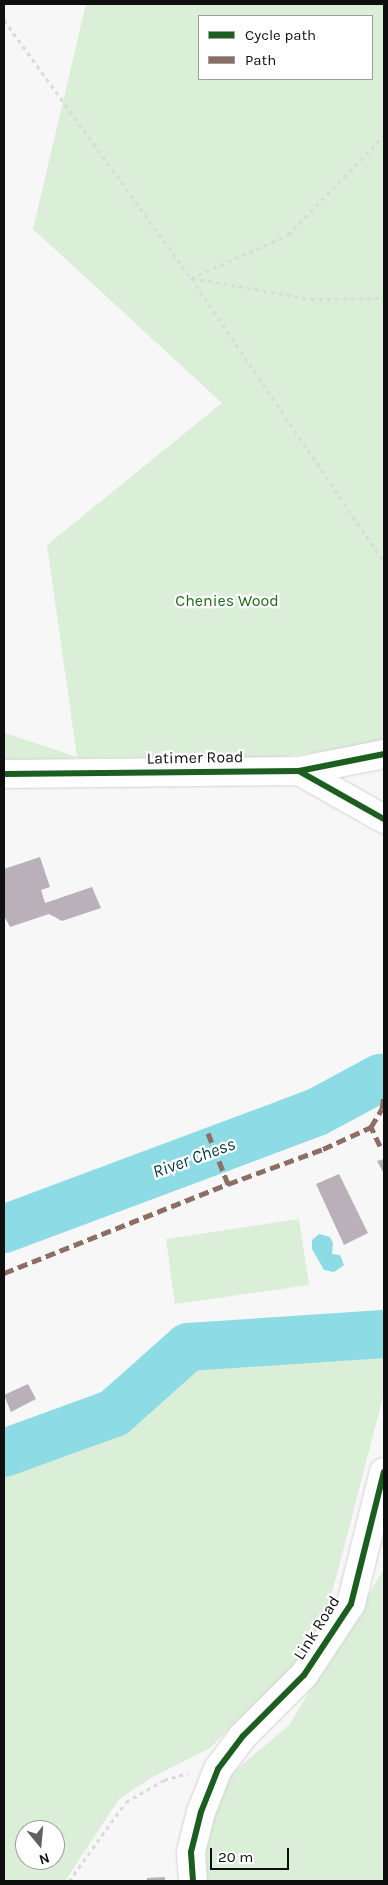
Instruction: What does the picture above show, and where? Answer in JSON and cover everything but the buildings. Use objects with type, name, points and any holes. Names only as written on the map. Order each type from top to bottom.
[{"type":"street","name":"Latimer Road","points":[[4,774],[300,771],[384,754]]},
{"type":"street","points":[[300,771],[384,819]]},
{"type":"street","name":"Link Road","points":[[193,1881],[191,1852],[201,1812],[218,1769],[243,1736],[304,1675],[351,1604],[384,1472]]},
{"type":"path","points":[[4,20],[191,278],[384,562]]},
{"type":"path","points":[[191,278],[288,235],[384,136]]},
{"type":"path","points":[[191,278],[311,299],[384,298]]},
{"type":"path","points":[[69,1881],[126,1802],[164,1780],[183,1773],[218,1769]]},
{"type":"green space","name":"Chenies Wood","points":[[86,4],[384,4],[384,744],[271,758],[77,758],[4,764],[4,733],[77,757],[47,545],[222,403],[33,229]]},
{"type":"green space","points":[[299,1219],[309,1285],[175,1304],[166,1239]]},
{"type":"green space","points":[[384,1334],[384,1393],[323,1623],[291,1668],[210,1748],[151,1778],[119,1799],[65,1881],[4,1881],[4,1453],[114,1413],[188,1347]]},
{"type":"green space","points":[[384,1569],[384,1881],[204,1881],[202,1845],[230,1775],[289,1725]]},
{"type":"water","points":[[319,1234],[330,1237],[333,1243],[332,1254],[340,1255],[344,1265],[334,1272],[324,1270],[312,1249],[312,1240]]},
{"type":"waterway","name":"River Chess","points":[[4,1229],[317,1112],[380,1078]]},
{"type":"waterway","points":[[4,1453],[114,1413],[188,1347],[384,1334]]},
{"type":"marked path","points":[[380,1146],[371,1127],[382,1109],[384,1094]]},
{"type":"marked path","points":[[208,1133],[228,1184],[323,1149],[371,1127]]},
{"type":"marked path","points":[[4,1273],[228,1184]]},
{"type":"cycle path","points":[[4,774],[299,771],[384,754]]},
{"type":"cycle path","points":[[299,771],[384,819]]},
{"type":"cycle path","points":[[193,1881],[191,1852],[201,1812],[218,1769],[243,1736],[304,1675],[351,1604],[384,1472]]}]
